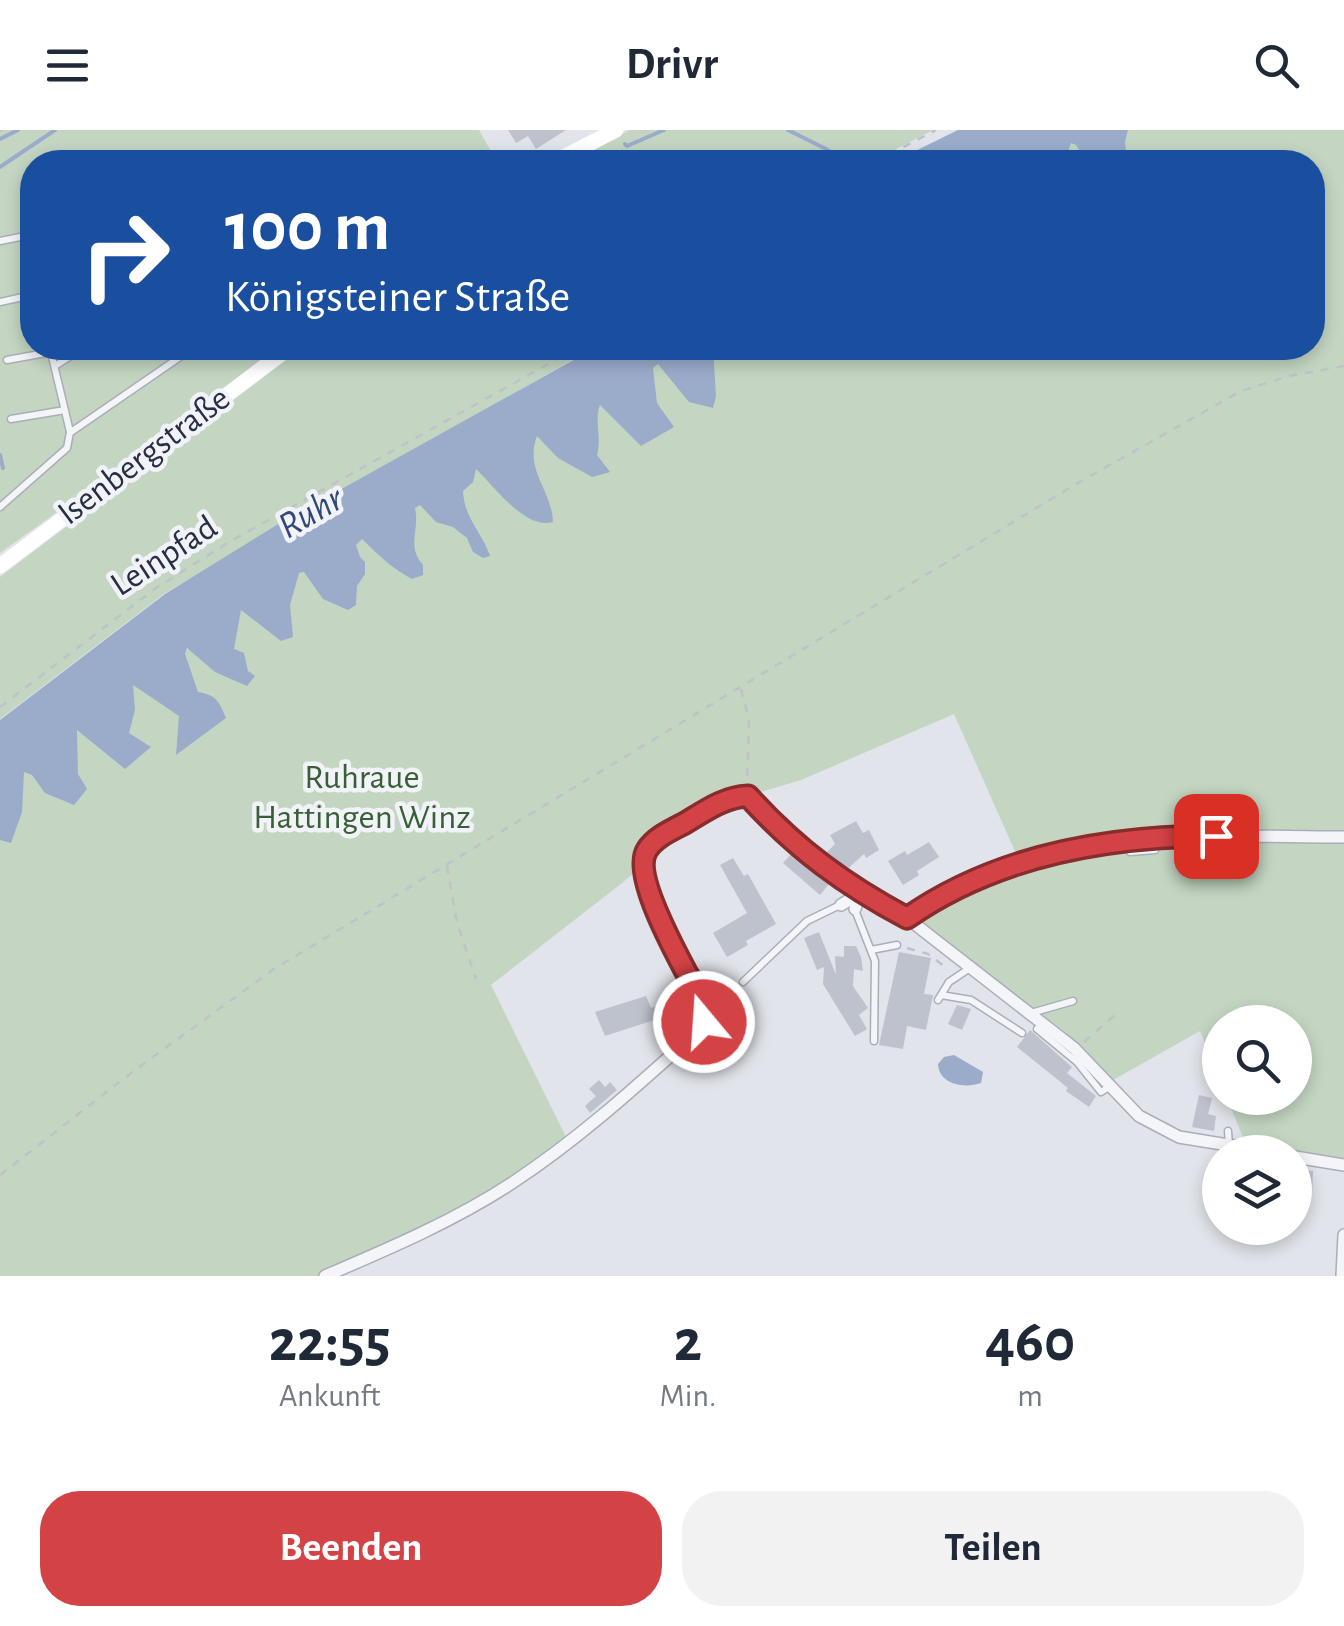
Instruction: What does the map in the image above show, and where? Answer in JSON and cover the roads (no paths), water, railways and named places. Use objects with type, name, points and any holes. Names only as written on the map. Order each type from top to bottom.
[{"type":"main road","points":[[577,150],[616,130]]},
{"type":"main road","name":"Isenbergstraße","points":[[0,566],[273,360]]},
{"type":"street","points":[[325,1276],[444,1221],[508,1186],[594,1122],[698,1032],[705,1018],[704,1004],[644,879],[643,858],[658,838],[725,800],[748,796],[776,827],[842,882],[907,918],[1074,1048],[1138,1116],[1165,1132],[1202,1143]]},
{"type":"street","points":[[907,918],[991,874],[1080,846],[1129,839],[1344,838]]},
{"type":"street","points":[[841,904],[860,892]]},
{"type":"street","points":[[855,908],[860,892]]},
{"type":"street","points":[[1312,1159],[1344,1165]]},
{"type":"street","points":[[1342,1276],[1344,1235]]},
{"type":"lane","points":[[7,360],[20,357]]},
{"type":"lane","points":[[0,507],[67,448],[70,432],[54,360]]},
{"type":"lane","points":[[55,366],[64,360]]},
{"type":"lane","points":[[70,432],[175,360]]},
{"type":"lane","points":[[11,419],[65,410]]},
{"type":"lane","points":[[1129,839],[1130,852],[1154,850]]},
{"type":"lane","points":[[742,982],[807,922],[841,904]]},
{"type":"lane","points":[[855,908],[875,961],[874,1041]]},
{"type":"lane","points":[[870,950],[897,945]]},
{"type":"lane","points":[[970,968],[955,978],[939,998],[971,1000],[1022,1033]]},
{"type":"lane","points":[[1030,1014],[1074,1000]]},
{"type":"lane","points":[[1037,1029],[1077,1062],[1101,1092],[1110,1086]]},
{"type":"lane","points":[[1074,1067],[1091,1080]]},
{"type":"water","points":[[958,130],[1128,130],[1126,150],[1079,150],[1071,143],[1069,150],[917,150]]},
{"type":"water","name":"Ruhr","points":[[573,360],[714,360],[713,408],[689,402],[658,364],[653,368],[657,403],[674,427],[641,446],[600,405],[597,455],[610,472],[592,477],[558,458],[537,436],[536,470],[553,522],[542,523],[521,513],[476,469],[473,482],[463,491],[464,501],[490,556],[483,558],[473,552],[467,538],[453,527],[436,522],[420,505],[415,508],[414,544],[423,575],[412,579],[405,575],[362,539],[356,545],[365,562],[365,574],[357,586],[356,605],[348,610],[323,599],[304,572],[299,573],[290,605],[293,637],[281,641],[241,610],[234,649],[244,653],[248,671],[255,676],[247,686],[215,672],[187,648],[185,654],[198,692],[216,700],[226,718],[176,755],[179,716],[133,685],[135,710],[129,733],[151,747],[125,769],[77,730],[78,774],[87,789],[74,805],[45,793],[32,775],[24,772],[22,812],[11,843],[0,840],[0,720],[165,594],[275,526]]},
{"type":"water","points":[[954,1055],[983,1072],[981,1083],[960,1085],[943,1076],[938,1064],[944,1057]]},
{"type":"waterway","points":[[0,139],[18,130]]},
{"type":"waterway","points":[[25,150],[55,130]]},
{"type":"waterway","points":[[625,144],[664,130]]},
{"type":"waterway","points":[[788,130],[827,150]]},
{"type":"waterway","points":[[0,167],[20,154]]},
{"type":"waterway","points":[[0,455],[3,468]]},
{"type":"park label","name":"Ruhraue Hattingen Winz","points":[[362,797]]}]
